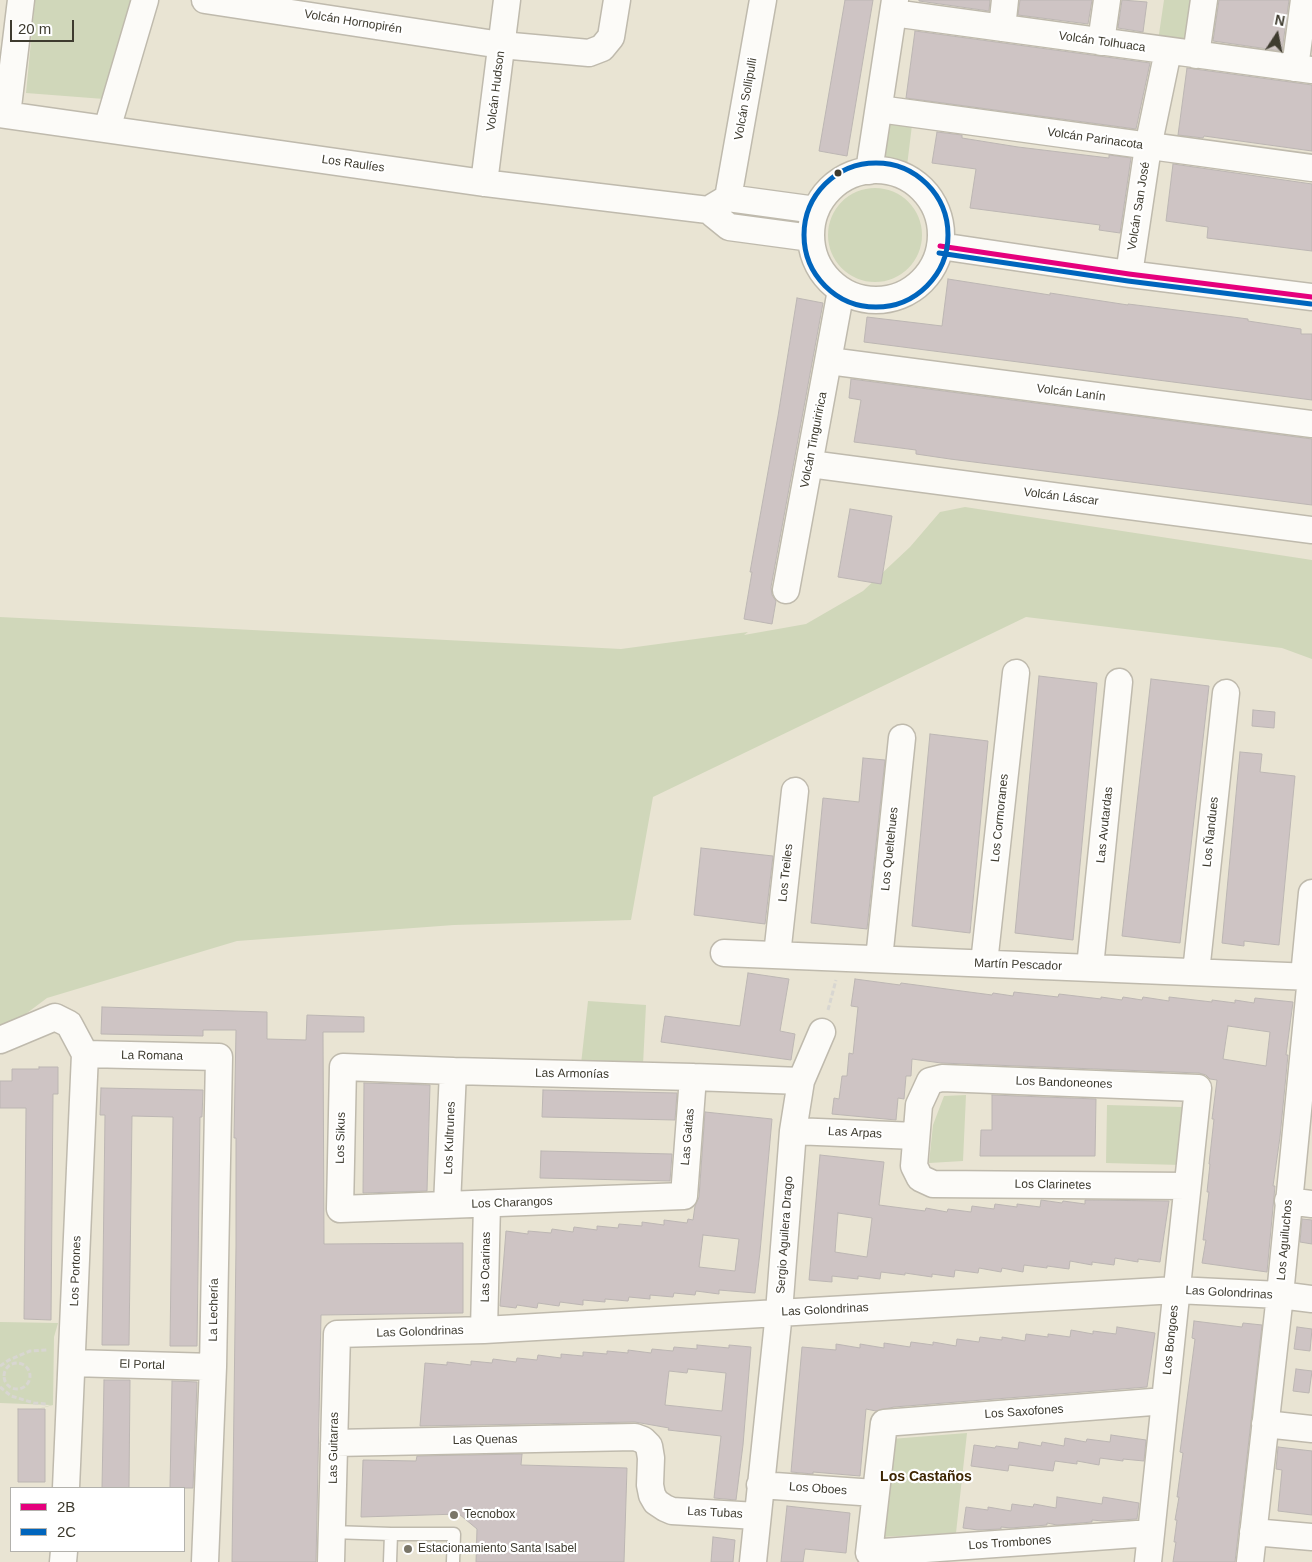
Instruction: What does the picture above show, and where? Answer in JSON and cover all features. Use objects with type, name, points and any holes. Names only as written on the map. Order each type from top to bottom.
[{"type":"street","points":[[3,115],[21,0]]},
{"type":"street","points":[[107,129],[145,0]]},
{"type":"street","name":"Volcán Hornopirén","points":[[206,0],[502,45],[589,53],[602,48],[611,37],[617,0]]},
{"type":"street","name":"Volcán Hudson","points":[[484,183],[507,0]]},
{"type":"street","name":"Volcán Sollipulli","points":[[718,204],[764,0]]},
{"type":"street","points":[[1002,28],[1006,0]]},
{"type":"street","points":[[1101,42],[1107,0]]},
{"type":"street","points":[[1196,55],[1204,0]]},
{"type":"street","points":[[1303,69],[1304,0]]},
{"type":"street","points":[[869,171],[894,7]]},
{"type":"street","name":"Volcán Tolhuaca","points":[[894,7],[1002,28],[1303,69]]},
{"type":"street","name":"Volcán San José","points":[[1129,274],[1148,147],[1168,51]]},
{"type":"street","name":"Volcán Parinacota","points":[[878,108],[1148,147],[1312,168]]},
{"type":"street","name":"Los Raulíes","points":[[3,115],[484,183],[718,204],[816,210]]},
{"type":"street","points":[[869,171],[880,171],[902,176],[920,188],[933,205],[940,225],[940,246],[934,264],[923,280],[916,287],[899,296],[880,300],[860,298],[842,290],[825,276],[813,253],[811,238],[812,220],[824,196],[839,182],[849,176],[869,171]]},
{"type":"street","points":[[718,204],[729,227],[811,238]]},
{"type":"street","points":[[940,246],[1129,274],[1312,297]]},
{"type":"street","name":"Volcán Tinguiririca","points":[[786,590],[842,290]]},
{"type":"street","name":"Volcán Lanín","points":[[829,361],[1312,424]]},
{"type":"street","name":"Volcán Láscar","points":[[810,464],[1312,530]]},
{"type":"street","name":"Los Cormoranes","points":[[984,963],[1016,674]]},
{"type":"street","name":"Las Avutardas","points":[[1090,968],[1119,682]]},
{"type":"street","name":"Los Ñandues","points":[[1196,972],[1226,692]]},
{"type":"street","name":"Los Queltehues","points":[[879,959],[902,738]]},
{"type":"street","name":"Los Treiles","points":[[777,955],[795,791]]},
{"type":"street","name":"Los Aguiluchos","points":[[1250,1562],[1280,1295],[1300,1202],[1312,894]]},
{"type":"street","name":"Martín Pescador","points":[[724,953],[1309,976]]},
{"type":"street","points":[[0,1040],[55,1017],[69,1024],[85,1054]]},
{"type":"street","name":"Sergio Aguilera Drago","points":[[753,1562],[779,1312],[794,1130],[802,1081],[822,1032]]},
{"type":"street","name":"La Romana","points":[[85,1054],[219,1057]]},
{"type":"street","name":"Los Portones","points":[[66,1487],[85,1054]]},
{"type":"street","name":"La Lechería","points":[[205,1562],[213,1367],[219,1057]]},
{"type":"street","name":"Las Armonías","points":[[343,1067],[802,1081]]},
{"type":"street","name":"Los Sikus","points":[[340,1209],[343,1067]]},
{"type":"street","name":"Los Kultrunes","points":[[447,1205],[453,1071]]},
{"type":"street","name":"Las Gaitas","points":[[684,1196],[693,1077]]},
{"type":"street","name":"Los Bandoneones","points":[[916,1136],[919,1105],[930,1081],[942,1078],[1198,1088]]},
{"type":"street","name":"Los Bongoes","points":[[1148,1562],[1198,1088]]},
{"type":"street","name":"Las Arpas","points":[[794,1130],[916,1136]]},
{"type":"street","name":"Los Clarinetes","points":[[916,1136],[914,1166],[920,1178],[933,1184],[1187,1186]]},
{"type":"street","name":"Los Charangos","points":[[340,1209],[684,1196]]},
{"type":"street","name":"Las Ocarinas","points":[[484,1330],[487,1204]]},
{"type":"street","name":"Las Golondrinas","points":[[337,1334],[484,1330],[1176,1290],[1312,1298]]},
{"type":"street","name":"Las Guitarras","points":[[331,1562],[337,1334]]},
{"type":"street","name":"El Portal","points":[[72,1354],[213,1367]]},
{"type":"street","name":"Los Saxofones","points":[[875,1494],[884,1423],[1165,1401]]},
{"type":"street","points":[[1265,1424],[1312,1429]]},
{"type":"street","name":"Las Quenas","points":[[334,1443],[635,1438],[643,1440],[649,1446],[652,1495],[656,1502],[672,1511]]},
{"type":"street","name":"Los Oboes","points":[[760,1485],[875,1494]]},
{"type":"street","name":"Los Trombones","points":[[875,1494],[869,1553],[1151,1533]]},
{"type":"street","name":"Las Tubas","points":[[672,1511],[757,1516]]},
{"type":"street","points":[[1254,1532],[1312,1537]]},
{"type":"lane","points":[[332,1532],[454,1534],[453,1562]]},
{"type":"lane","points":[[390,1562],[391,1534]]},
{"type":"path","points":[[822,1032],[841,958]]},
{"type":"path","points":[[0,1366],[30,1351],[54,1351],[72,1354]]},
{"type":"path","points":[[20,1362],[30,1370],[29,1383],[18,1389],[11,1388],[6,1384],[4,1378],[4,1371],[13,1363],[20,1362]]},
{"type":"path","points":[[0,1387],[11,1396],[34,1404],[70,1405]]},
{"type":"green space","points":[[35,0],[137,0],[104,99],[26,93]]},
{"type":"green space","points":[[1164,0],[1196,0],[1191,45],[1158,41]]},
{"type":"green space","points":[[889,120],[912,125],[907,166],[884,158]]},
{"type":"green space","points":[[875,188],[893,191],[908,202],[919,217],[922,235],[919,253],[908,268],[893,279],[875,282],[857,279],[842,268],[831,253],[828,235],[831,217],[842,202],[857,191]]},
{"type":"green space","points":[[965,507],[1312,560],[1312,659],[1282,648],[1026,617],[653,797],[631,920],[454,925],[237,941],[47,998],[15,1022],[0,1026],[0,617],[621,649],[748,632],[744,635],[806,624],[863,591],[910,547],[940,512]]},
{"type":"green space","points":[[588,1001],[646,1005],[643,1065],[581,1064]]},
{"type":"green space","points":[[966,1095],[963,1161],[929,1163],[933,1125],[944,1096]]},
{"type":"green space","points":[[1107,1105],[1182,1107],[1181,1165],[1106,1163]]},
{"type":"green space","points":[[0,1322],[58,1323],[54,1337],[53,1405],[31,1411],[51,1405],[0,1403]]},
{"type":"green space","points":[[967,1433],[956,1533],[881,1537],[891,1439]]},
{"type":"building","points":[[845,0],[873,0],[847,156],[819,151]]},
{"type":"building","points":[[919,0],[990,0],[989,11]]},
{"type":"building","points":[[1020,0],[1092,0],[1088,24],[1018,15]]},
{"type":"building","points":[[1122,0],[1147,2],[1143,32],[1118,28]]},
{"type":"building","points":[[1219,0],[1289,0],[1282,51],[1213,41]]},
{"type":"building","points":[[915,31],[1150,63],[1136,129],[906,98]]},
{"type":"building","points":[[1187,68],[1312,85],[1312,151],[1204,136],[1203,138],[1178,135]]},
{"type":"building","points":[[937,132],[962,135],[962,138],[1018,147],[1109,158],[1109,155],[1131,158],[1120,233],[1099,230],[1100,225],[970,208],[976,169],[932,163]]},
{"type":"building","points":[[1173,164],[1312,184],[1312,251],[1207,238],[1208,227],[1166,221]]},
{"type":"building","points":[[948,279],[1050,295],[1050,293],[1128,305],[1248,319],[1248,321],[1301,329],[1301,334],[1312,334],[1312,400],[864,342],[867,317],[942,326]]},
{"type":"building","points":[[797,298],[823,303],[771,587],[772,595],[776,601],[772,624],[744,619],[752,572],[750,572]]},
{"type":"building","points":[[851,379],[1312,439],[1312,505],[950,459],[916,454],[916,450],[854,442],[861,400],[849,398]]},
{"type":"building","points":[[850,509],[892,516],[881,584],[838,577]]},
{"type":"building","points":[[1039,676],[1097,683],[1073,940],[1015,933]]},
{"type":"building","points":[[1151,679],[1209,686],[1180,943],[1122,936]]},
{"type":"building","points":[[1253,710],[1275,712],[1274,728],[1252,726]]},
{"type":"building","points":[[930,734],[988,741],[970,933],[912,926]]},
{"type":"building","points":[[1240,752],[1262,754],[1260,772],[1295,776],[1279,945],[1244,941],[1244,946],[1222,943]]},
{"type":"building","points":[[863,758],[885,760],[867,929],[811,923],[823,798],[859,802]]},
{"type":"building","points":[[701,848],[773,856],[765,924],[694,915]]},
{"type":"building","points":[[748,973],[789,979],[780,1031],[795,1034],[791,1060],[661,1042],[665,1016],[740,1026]]},
{"type":"building","points":[[855,979],[992,995],[993,993],[1013,996],[1014,992],[1058,997],[1059,994],[1122,1000],[1123,997],[1142,1000],[1143,997],[1169,1001],[1169,997],[1212,1002],[1212,1000],[1235,1003],[1235,1000],[1254,1003],[1255,998],[1293,1002],[1286,1055],[1288,1055],[1280,1137],[1273,1186],[1275,1186],[1267,1272],[1202,1263],[1206,1240],[1203,1240],[1209,1192],[1207,1192],[1214,1119],[1212,1119],[1217,1080],[1210,1079],[1206,1075],[1199,1073],[941,1063],[912,1059],[911,1076],[906,1076],[904,1099],[898,1098],[896,1120],[832,1114],[834,1098],[839,1099],[842,1076],[847,1076],[849,1053],[853,1054],[858,1007],[851,1006]],"holes":[[[1228,1026],[1270,1032],[1266,1066],[1223,1059]]]},
{"type":"building","points":[[102,1007],[267,1012],[267,1039],[306,1040],[307,1015],[364,1017],[364,1032],[323,1032],[324,1244],[463,1243],[463,1313],[321,1315],[316,1562],[232,1562],[236,1246],[236,1138],[234,1138],[236,1030],[203,1030],[203,1036],[101,1034]]},
{"type":"building","points":[[39,1067],[58,1067],[58,1094],[53,1094],[51,1320],[24,1319],[26,1108],[0,1108],[0,1081],[12,1081],[12,1069],[39,1069]]},
{"type":"building","points":[[364,1083],[430,1085],[427,1191],[363,1193]]},
{"type":"building","points":[[101,1088],[203,1090],[202,1117],[200,1117],[197,1346],[170,1346],[173,1117],[132,1116],[129,1345],[102,1345],[105,1115],[100,1115]]},
{"type":"building","points":[[543,1090],[677,1093],[675,1120],[542,1117]]},
{"type":"building","points":[[992,1095],[1096,1099],[1095,1156],[980,1156],[981,1130],[992,1130]]},
{"type":"building","points":[[705,1112],[772,1119],[755,1293],[719,1290],[719,1294],[696,1291],[695,1295],[674,1293],[673,1297],[650,1295],[650,1299],[629,1297],[628,1301],[605,1299],[605,1302],[583,1300],[583,1305],[560,1302],[559,1306],[538,1303],[537,1308],[517,1305],[516,1308],[500,1306],[506,1231],[528,1234],[528,1231],[551,1233],[552,1229],[573,1232],[574,1227],[597,1230],[597,1226],[618,1228],[619,1224],[642,1226],[642,1222],[664,1225],[664,1220],[687,1223],[688,1219],[693,1220],[695,1206],[699,1197]],"holes":[[[703,1235],[739,1239],[735,1271],[699,1267]]]},
{"type":"building","points":[[541,1151],[672,1154],[670,1181],[540,1178]]},
{"type":"building","points":[[820,1155],[884,1162],[879,1205],[925,1211],[926,1208],[947,1212],[948,1209],[971,1212],[972,1206],[994,1209],[995,1204],[1017,1207],[1017,1204],[1040,1207],[1041,1200],[1085,1204],[1085,1200],[1169,1201],[1160,1262],[1138,1259],[1138,1262],[1115,1258],[1114,1265],[1092,1262],[1092,1265],[1070,1261],[1069,1269],[1024,1265],[1023,1272],[1002,1268],[1001,1272],[979,1268],[978,1273],[955,1270],[954,1277],[932,1274],[932,1277],[881,1272],[880,1279],[858,1276],[858,1279],[832,1276],[832,1282],[809,1280]],"holes":[[[838,1213],[872,1218],[867,1257],[835,1252]]]},
{"type":"building","points":[[1302,1219],[1312,1220],[1312,1244],[1300,1242]]},
{"type":"building","points":[[1194,1321],[1242,1327],[1243,1323],[1262,1325],[1235,1562],[1173,1562],[1176,1542],[1174,1542],[1177,1520],[1175,1520],[1179,1497],[1177,1497],[1183,1453],[1180,1452],[1195,1339],[1192,1338]]},
{"type":"building","points":[[1117,1327],[1155,1333],[1147,1387],[894,1407],[876,1411],[866,1409],[860,1476],[791,1472],[802,1347],[836,1350],[836,1344],[860,1348],[860,1344],[884,1348],[884,1343],[910,1347],[911,1342],[933,1345],[933,1342],[956,1346],[957,1339],[979,1342],[980,1337],[1002,1340],[1002,1337],[1025,1341],[1026,1334],[1070,1337],[1071,1330],[1093,1334],[1093,1331],[1116,1334]]},
{"type":"building","points":[[1297,1327],[1312,1329],[1310,1351],[1294,1349]]},
{"type":"building","points":[[697,1345],[729,1348],[729,1345],[751,1347],[743,1445],[736,1500],[714,1498],[721,1436],[668,1430],[669,1428],[635,1422],[420,1426],[425,1363],[447,1365],[447,1362],[471,1365],[471,1361],[492,1363],[493,1359],[516,1362],[517,1358],[537,1360],[538,1355],[561,1358],[561,1354],[583,1356],[583,1352],[607,1354],[607,1351],[628,1353],[628,1350],[651,1353],[652,1349],[673,1351],[674,1347],[697,1349]],"holes":[[[688,1369],[726,1373],[722,1411],[665,1405],[669,1371],[687,1373]]]},
{"type":"building","points":[[1296,1369],[1312,1371],[1309,1393],[1293,1391]]},
{"type":"building","points":[[104,1380],[130,1380],[129,1487],[102,1487]]},
{"type":"building","points":[[172,1381],[197,1382],[193,1488],[170,1487]]},
{"type":"building","points":[[18,1409],[45,1409],[45,1482],[18,1482]]},
{"type":"building","points":[[1111,1435],[1146,1440],[1144,1461],[1100,1458],[1099,1465],[1077,1461],[1077,1464],[1055,1461],[1053,1471],[1009,1465],[1008,1471],[971,1466],[974,1445],[1018,1449],[1019,1442],[1041,1446],[1042,1442],[1064,1446],[1065,1438],[1086,1442],[1087,1439],[1110,1442]]},
{"type":"building","points":[[1278,1447],[1312,1451],[1312,1515],[1278,1511],[1282,1470],[1276,1469]]},
{"type":"building","points":[[522,1454],[521,1465],[627,1468],[624,1562],[476,1562],[477,1529],[459,1514],[361,1517],[363,1460],[416,1461],[417,1456]]},
{"type":"building","points":[[1057,1497],[1102,1504],[1103,1497],[1139,1503],[1137,1519],[1092,1520],[1092,1522],[1057,1525],[1047,1523],[1047,1525],[1001,1527],[1001,1529],[978,1530],[963,1528],[966,1507],[988,1510],[988,1507],[1011,1511],[1012,1504],[1033,1507],[1034,1504],[1056,1508]]},
{"type":"building","points":[[787,1506],[850,1513],[846,1553],[805,1549],[803,1562],[781,1562]]},
{"type":"building","points":[[713,1537],[735,1540],[733,1562],[711,1562]]},
{"type":"transit line","name":"2C","points":[[876,163],[904,168],[927,184],[943,207],[948,235],[943,263],[927,286],[904,302],[876,307],[848,302],[825,286],[809,263],[804,235],[809,207],[825,184],[848,168],[876,163]]},
{"type":"transit line","name":"2B","points":[[940,246],[1129,274],[1312,297]]},
{"type":"transit line","name":"2C","points":[[939,253],[1128,281],[1311,304]]},
{"type":"place","name":"Tecnobox","points":[[454,1515]]},
{"type":"place","name":"Estacionamiento Santa Isabel","points":[[408,1549]]},
{"type":"district","name":"Los Castaños","points":[[926,1477]]}]
